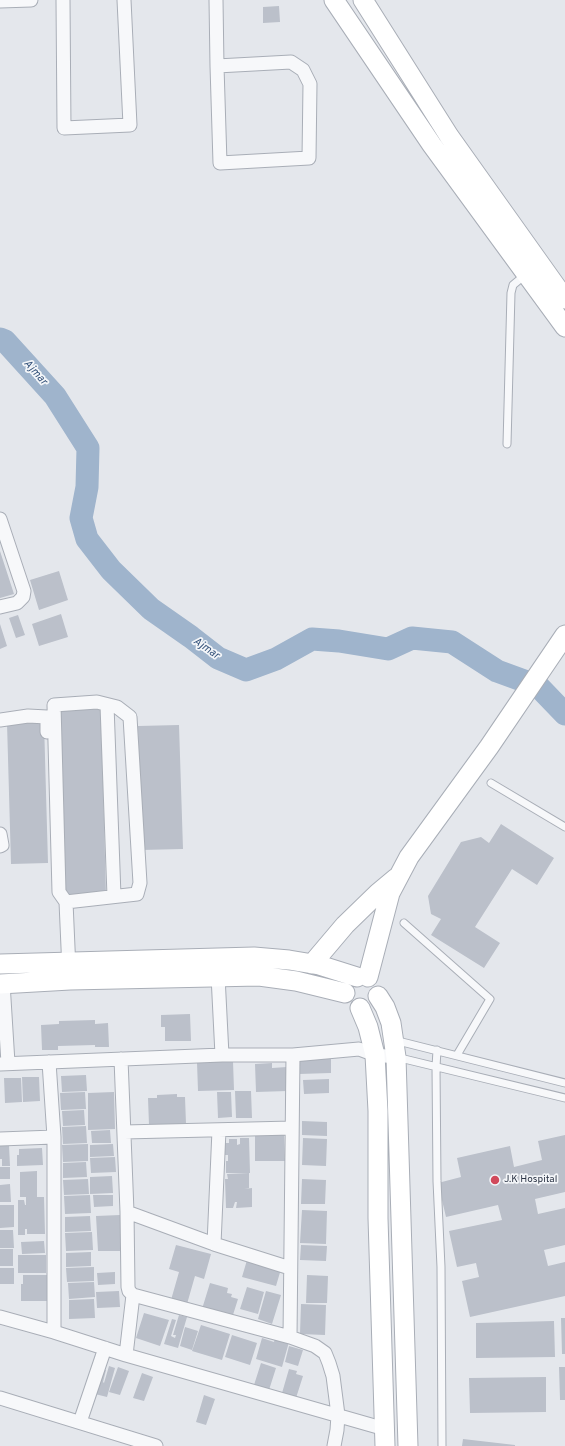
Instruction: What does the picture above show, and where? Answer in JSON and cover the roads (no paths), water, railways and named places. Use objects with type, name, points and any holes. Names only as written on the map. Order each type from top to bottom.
[{"type":"street","points":[[3,1],[31,0]]},
{"type":"street","points":[[63,0],[64,128],[130,125],[124,0]]},
{"type":"street","points":[[216,0],[217,66],[220,163],[309,158],[310,84],[303,70],[291,62],[217,66]]},
{"type":"street","points":[[334,0],[432,145],[565,327]]},
{"type":"street","points":[[363,0],[449,136],[565,298]]},
{"type":"street","points":[[0,519],[24,591],[24,597],[17,603],[0,607]]},
{"type":"street","points":[[378,996],[372,1005],[360,1008],[349,1003],[346,993],[348,983],[362,977],[390,893],[409,857],[489,747],[565,635]]},
{"type":"street","points":[[66,902],[137,894],[140,883],[130,717],[117,707],[97,702],[54,705],[59,892],[66,902],[69,971]]},
{"type":"street","points":[[107,705],[114,896]]},
{"type":"street","points":[[0,720],[28,716],[47,717],[52,860]]},
{"type":"street","points":[[0,834],[2,845],[0,846]]},
{"type":"street","points":[[312,964],[345,925],[400,874]]},
{"type":"street","points":[[395,1048],[369,1048],[293,1055],[222,1055],[4,1063],[2,984],[69,971],[254,957],[289,960],[312,964],[362,977],[376,985],[378,996],[385,1007],[391,1023],[395,1048],[408,1446]]},
{"type":"street","points":[[0,964],[69,971],[259,976],[296,981],[346,993]]},
{"type":"street","points":[[218,976],[222,1055]]},
{"type":"street","points":[[0,1317],[54,1332],[126,1355],[338,1415],[385,1438],[378,1225],[378,1110],[365,1016],[360,1008]]},
{"type":"street","points":[[290,1337],[293,1055]]},
{"type":"street","points":[[121,1059],[129,1291],[133,1295],[290,1337],[315,1346],[324,1353],[333,1376],[338,1415],[334,1446]]},
{"type":"street","points":[[49,1062],[54,1137],[54,1332]]},
{"type":"street","points":[[124,1132],[292,1128]]},
{"type":"street","points":[[214,1244],[219,1130]]},
{"type":"street","points":[[0,1138],[54,1137]]},
{"type":"street","points":[[127,1212],[214,1244],[290,1268]]},
{"type":"street","points":[[126,1355],[133,1295]]},
{"type":"street","points":[[80,1422],[105,1348]]},
{"type":"street","points":[[0,1398],[156,1446]]},
{"type":"lane","points":[[507,444],[511,293],[513,285],[516,281],[527,274]]},
{"type":"lane","points":[[492,783],[565,827]]},
{"type":"lane","points":[[404,923],[490,999],[457,1055]]},
{"type":"lane","points":[[395,1048],[437,1050],[565,1083]]},
{"type":"lane","points":[[395,1048],[436,1067],[565,1098]]},
{"type":"lane","points":[[437,1050],[437,1181],[441,1267],[442,1446]]},
{"type":"waterway","name":"Ajmar","points":[[0,339],[5,341],[55,396],[88,448],[87,487],[81,518],[87,539],[111,570],[151,609],[218,658],[246,670],[276,659],[312,639],[339,641],[388,649],[412,638],[452,642],[497,671],[538,686],[565,714]]},
{"type":"place","name":"J.K Hospital","points":[[495,1180]]}]
